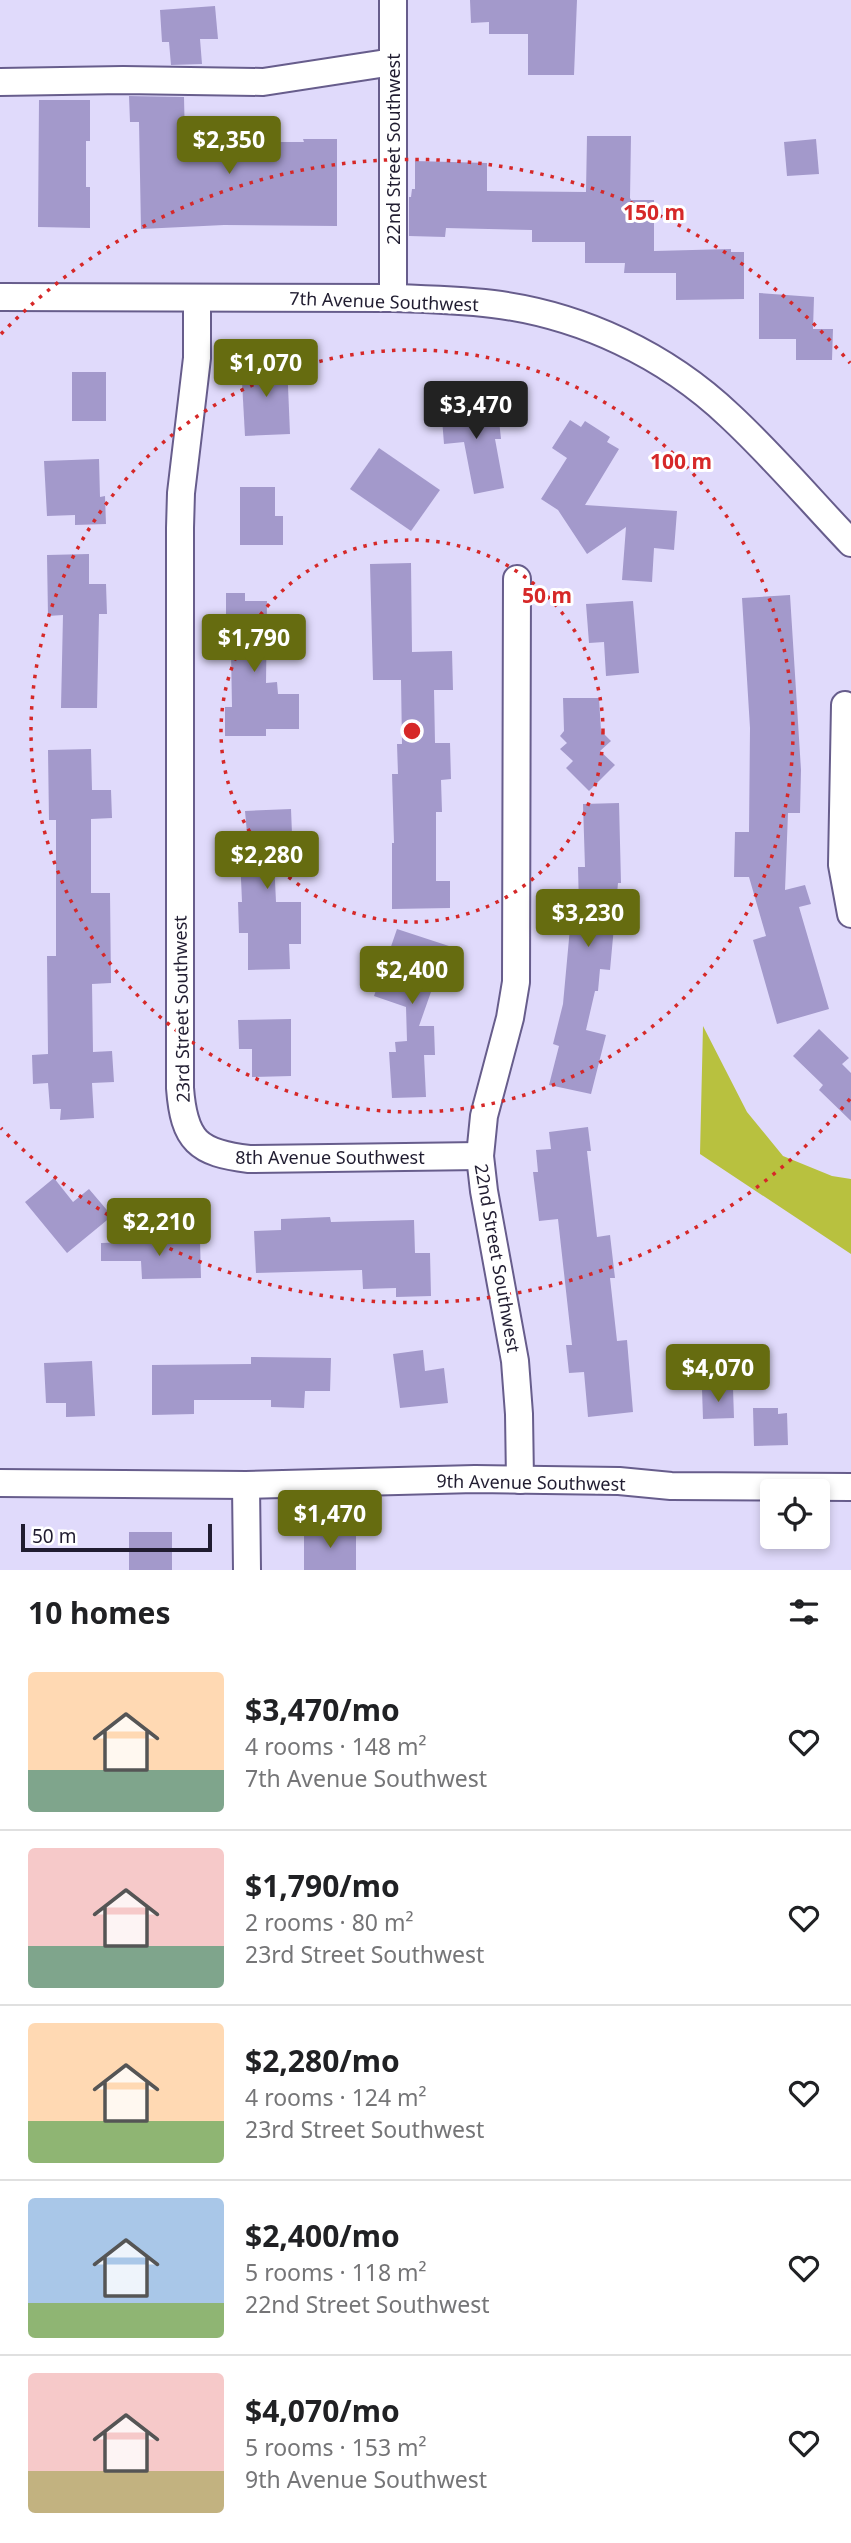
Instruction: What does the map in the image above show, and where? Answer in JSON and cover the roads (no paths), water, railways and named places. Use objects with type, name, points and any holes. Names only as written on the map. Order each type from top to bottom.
[{"type":"street","name":"22nd Street Southwest","points":[[393,0],[393,298]]},
{"type":"street","points":[[0,82],[263,82],[393,62]]},
{"type":"street","name":"7th Avenue Southwest","points":[[0,297],[393,298],[495,304],[579,323],[650,357],[697,388],[730,416],[851,543]]},
{"type":"street","name":"23rd Street Southwest","points":[[189,1133],[180,1088],[180,528],[181,493],[197,358],[197,298]]},
{"type":"street","name":"22nd Street Southwest","points":[[517,579],[516,982],[510,1018],[484,1116],[480,1156],[515,1362],[520,1480]]},
{"type":"street","points":[[845,705],[842,865],[851,914]]},
{"type":"street","name":"8th Avenue Southwest","points":[[189,1133],[209,1151],[249,1159],[480,1156]]},
{"type":"street","name":"9th Avenue Southwest","points":[[0,1483],[246,1485],[520,1480],[619,1481],[671,1486],[851,1487]]},
{"type":"street","points":[[246,1485],[247,1570]]}]
